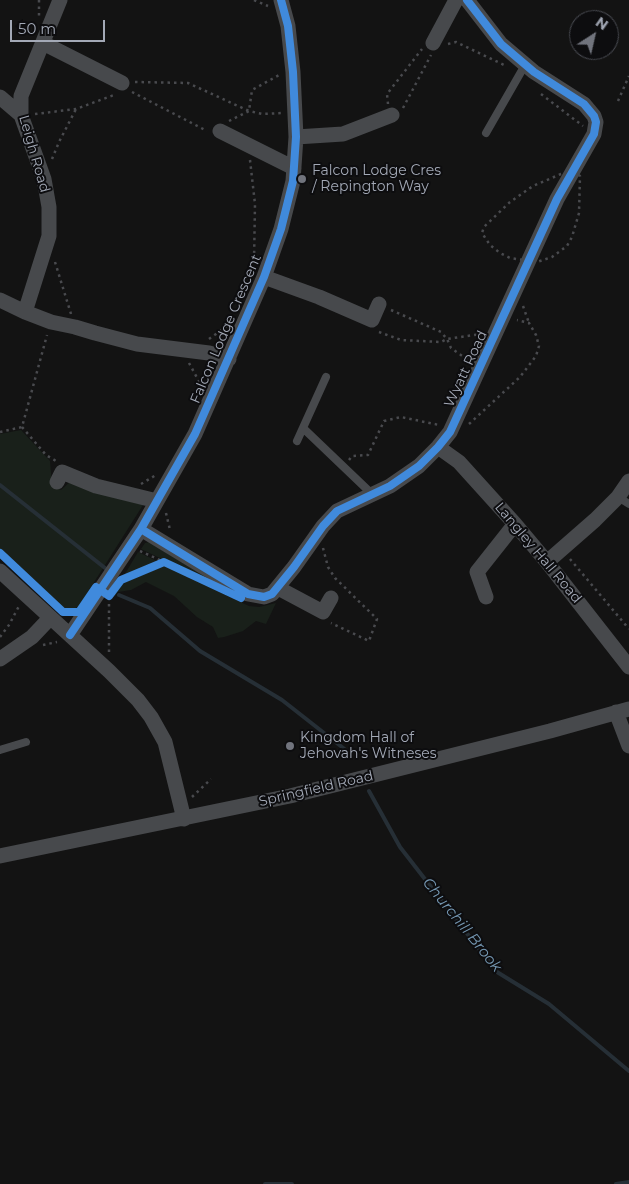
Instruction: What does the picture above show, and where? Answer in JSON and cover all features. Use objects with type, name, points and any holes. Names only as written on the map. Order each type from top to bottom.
[{"type":"street","name":"Leigh Road","points":[[25,312],[49,236],[49,207],[44,179],[21,115],[22,96],[60,0]]},
{"type":"street","name":"Falcon Lodge Crescent","points":[[70,636],[105,593],[195,434],[264,277],[282,229],[293,180],[296,137],[293,68],[288,26],[281,0]]},
{"type":"street","points":[[433,43],[456,0]]},
{"type":"street","name":"Wyatt Road","points":[[278,588],[323,526],[337,511],[390,486],[419,466],[450,432],[557,199],[595,129],[594,116],[584,104],[525,64],[501,44],[467,0]]},
{"type":"street","points":[[45,37],[128,85]]},
{"type":"street","points":[[0,97],[21,115]]},
{"type":"street","points":[[296,137],[343,134],[392,115]]},
{"type":"street","points":[[222,127],[294,168]]},
{"type":"street","points":[[264,277],[372,320],[379,304]]},
{"type":"street","points":[[0,300],[51,322],[137,344],[209,353],[229,359]]},
{"type":"street","name":"Langley Hall Road","points":[[438,447],[459,462],[515,524],[629,667]]},
{"type":"street","points":[[60,477],[125,493],[160,496]]},
{"type":"street","points":[[547,562],[596,520],[624,500],[629,480]]},
{"type":"street","points":[[486,596],[477,572],[515,524]]},
{"type":"street","points":[[141,529],[248,594],[264,597],[272,594],[278,588],[323,612],[331,598]]},
{"type":"street","points":[[0,572],[138,700],[161,734],[170,757],[183,813]]},
{"type":"street","points":[[0,659],[32,637],[50,618]]},
{"type":"street","points":[[623,710],[629,746]]},
{"type":"street","name":"Springfield Road","points":[[0,856],[183,813],[290,796],[623,710]]},
{"type":"lane","points":[[486,133],[525,64]]},
{"type":"lane","points":[[297,441],[326,377]]},
{"type":"lane","points":[[303,428],[372,494]]},
{"type":"lane","points":[[0,750],[26,742]]},
{"type":"path","points":[[38,0],[39,16],[45,37]]},
{"type":"path","points":[[430,48],[432,54],[395,123],[392,115],[386,100],[387,94],[422,49],[430,48]]},
{"type":"path","points":[[249,111],[252,90],[293,68]]},
{"type":"path","points":[[618,101],[629,76]]},
{"type":"path","points":[[21,115],[76,109],[128,85],[188,83],[249,111],[262,114],[295,112]]},
{"type":"path","points":[[128,85],[207,131],[222,127],[249,111]]},
{"type":"path","points":[[44,179],[58,142],[76,109]]},
{"type":"path","points":[[249,152],[254,204],[254,262]]},
{"type":"path","points":[[46,245],[57,266],[75,327]]},
{"type":"path","points":[[379,304],[441,332],[451,348],[480,366]]},
{"type":"path","points":[[372,320],[372,328],[402,340],[441,342],[447,339],[476,336],[488,332],[502,320]]},
{"type":"path","points":[[22,427],[51,322]]},
{"type":"path","points":[[202,344],[231,324]]},
{"type":"path","points":[[181,350],[210,401]]},
{"type":"path","points":[[0,432],[22,427]]},
{"type":"path","points":[[22,427],[46,455],[65,467],[60,477]]},
{"type":"path","points":[[125,493],[178,463]]},
{"type":"path","points":[[160,496],[173,548]]},
{"type":"path","points":[[130,547],[172,566]]},
{"type":"path","points":[[562,550],[629,629]]},
{"type":"path","points":[[155,566],[164,562]]},
{"type":"path","points":[[105,593],[108,671]]},
{"type":"path","points":[[0,637],[19,606]]},
{"type":"path","points":[[183,813],[211,779]]},
{"type":"shaded area","points":[[21,430],[50,461],[52,484],[61,490],[71,481],[140,501],[143,505],[79,606],[74,609],[66,609],[60,605],[0,549],[0,434]]},
{"type":"shaded area","points":[[149,542],[229,591],[141,549],[145,543]]},
{"type":"shaded area","points":[[138,552],[159,562],[122,579]]},
{"type":"shaded area","points":[[164,566],[249,606],[259,607],[276,603],[266,624],[256,621],[243,631],[218,638],[213,627],[197,617],[174,596],[146,582],[131,590],[118,592],[114,597],[112,596],[121,584]]},
{"type":"waterway","name":"Churchill Brook","points":[[0,485],[105,568]]},
{"type":"waterway","name":"Churchill Brook","points":[[119,595],[150,608],[200,651],[282,700],[347,751]]},
{"type":"waterway","name":"Churchill Brook","points":[[369,791],[400,847],[497,972],[549,1004],[629,1071]]},
{"type":"waterway","points":[[616,1184],[629,1182]]},
{"type":"waterway","points":[[265,1184],[292,1184]]},
{"type":"cycle path","points":[[70,635],[141,529],[195,434],[264,277],[281,229],[293,181],[296,137],[293,72],[288,26],[281,0]]},
{"type":"cycle path","points":[[141,529],[248,594],[264,597],[272,594],[323,526],[337,511],[390,486],[419,466],[450,432],[557,199],[594,134],[596,122],[594,116],[584,104],[534,72],[501,44],[467,0]]},
{"type":"cycle path","points":[[0,553],[63,612],[79,612],[96,587],[109,596],[121,580],[164,562],[241,598]]},
{"type":"place","name":"Falcon Lodge Cres / Repington Way","points":[[302,179]]},
{"type":"place","name":"Kingdom Hall of Jehovah's Witneses","points":[[290,746]]}]
